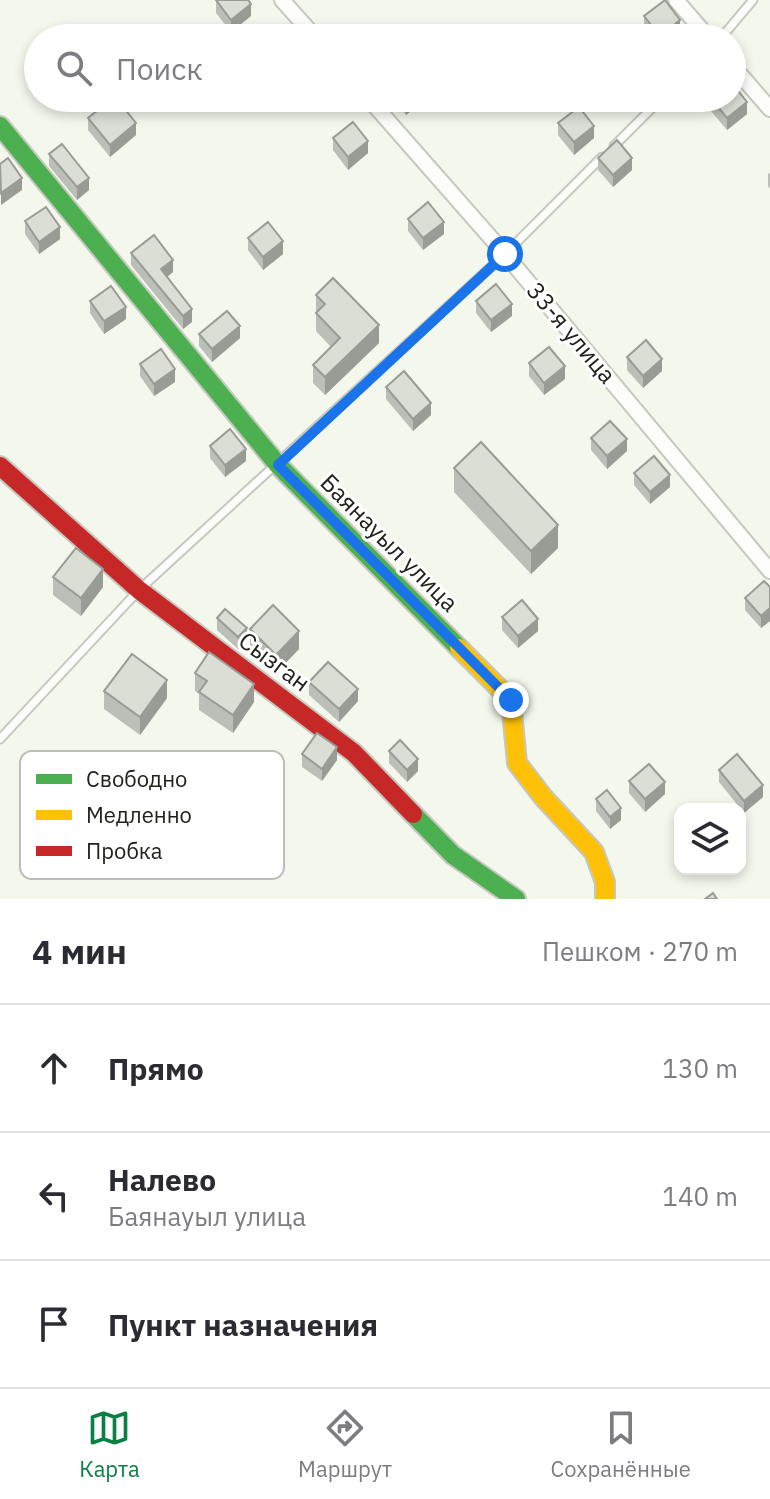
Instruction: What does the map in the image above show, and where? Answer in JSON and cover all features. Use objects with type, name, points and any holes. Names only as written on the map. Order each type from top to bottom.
[{"type":"street","points":[[282,0],[303,24]]},
{"type":"street","points":[[676,0],[697,24]]},
{"type":"street","points":[[746,81],[770,109]]},
{"type":"street","name":"33-я улица","points":[[380,112],[505,254],[770,571]]},
{"type":"street","name":"Баянауыл улица","points":[[0,126],[278,465],[511,700],[517,763],[543,797],[594,852],[605,882],[605,899]]},
{"type":"street","name":"Сызган","points":[[0,466],[139,590],[354,753],[453,855],[516,899]]},
{"type":"lane","points":[[733,24],[753,0]]},
{"type":"lane","points":[[0,739],[139,590],[505,254],[648,112]]},
{"type":"building","points":[[216,0],[248,0],[251,4],[231,20]]},
{"type":"building","points":[[665,0],[680,20],[675,24],[650,24],[644,16]]},
{"type":"building","points":[[96,112],[127,112],[136,123],[110,145],[88,118]]},
{"type":"building","points":[[572,112],[583,112],[594,126],[574,142],[558,123]]},
{"type":"building","points":[[353,122],[368,141],[348,157],[333,138]]},
{"type":"building","points":[[617,140],[632,158],[613,175],[598,158]]},
{"type":"building","points":[[62,144],[89,178],[77,187],[49,154]]},
{"type":"building","points":[[8,158],[22,178],[1,193],[0,164]]},
{"type":"building","points":[[428,202],[444,222],[423,238],[408,219]]},
{"type":"building","points":[[46,207],[60,227],[39,242],[25,221]]},
{"type":"building","points":[[268,222],[283,241],[263,257],[248,238]]},
{"type":"building","points":[[154,235],[173,260],[161,269],[192,309],[183,316],[131,253]]},
{"type":"building","points":[[333,278],[379,325],[325,377],[313,365],[340,338],[316,313],[325,304],[316,295]]},
{"type":"building","points":[[496,284],[512,304],[491,320],[476,301]]},
{"type":"building","points":[[111,286],[126,307],[104,321],[90,301]]},
{"type":"building","points":[[227,311],[240,326],[212,349],[199,334]]},
{"type":"building","points":[[646,340],[662,359],[643,376],[627,357]]},
{"type":"building","points":[[549,347],[565,366],[544,383],[529,363]]},
{"type":"building","points":[[161,349],[175,369],[154,384],[140,364]]},
{"type":"building","points":[[404,371],[431,403],[413,419],[386,387]]},
{"type":"building","points":[[610,421],[627,439],[607,456],[591,438]]},
{"type":"building","points":[[230,429],[246,449],[225,465],[210,446]]},
{"type":"building","points":[[481,442],[558,525],[531,551],[454,468]]},
{"type":"building","points":[[654,456],[670,475],[650,492],[634,473]]},
{"type":"building","points":[[76,548],[103,569],[81,598],[53,577]]},
{"type":"building","points":[[764,581],[770,587],[770,608],[761,616],[745,598]]},
{"type":"building","points":[[522,600],[538,619],[518,636],[502,617]]},
{"type":"building","points":[[273,605],[299,631],[276,655],[250,629]]},
{"type":"building","points":[[225,609],[247,628],[238,637],[217,618]]},
{"type":"building","points":[[209,652],[254,684],[233,715],[199,692],[207,681],[195,673]]},
{"type":"building","points":[[132,654],[167,680],[140,717],[104,691]]},
{"type":"building","points":[[328,662],[358,689],[339,709],[309,682]]},
{"type":"building","points":[[317,733],[337,747],[322,769],[302,754]]},
{"type":"building","points":[[400,740],[418,759],[407,770],[389,751]]},
{"type":"building","points":[[737,754],[763,785],[744,801],[719,770]]},
{"type":"building","points":[[649,764],[665,782],[645,799],[629,781]]},
{"type":"building","points":[[607,790],[621,808],[610,817],[596,799]]},
{"type":"traffic: fast","points":[[0,126],[278,465],[459,648]]},
{"type":"traffic: fast","points":[[413,814],[453,855],[516,899]]},
{"type":"traffic: slow","points":[[459,648],[511,700],[517,763],[543,797],[594,852],[605,882],[605,899]]},
{"type":"traffic: jam","points":[[0,466],[139,590],[354,753],[413,814]]},
{"type":"route","points":[[505,254],[278,465],[511,700]]}]
